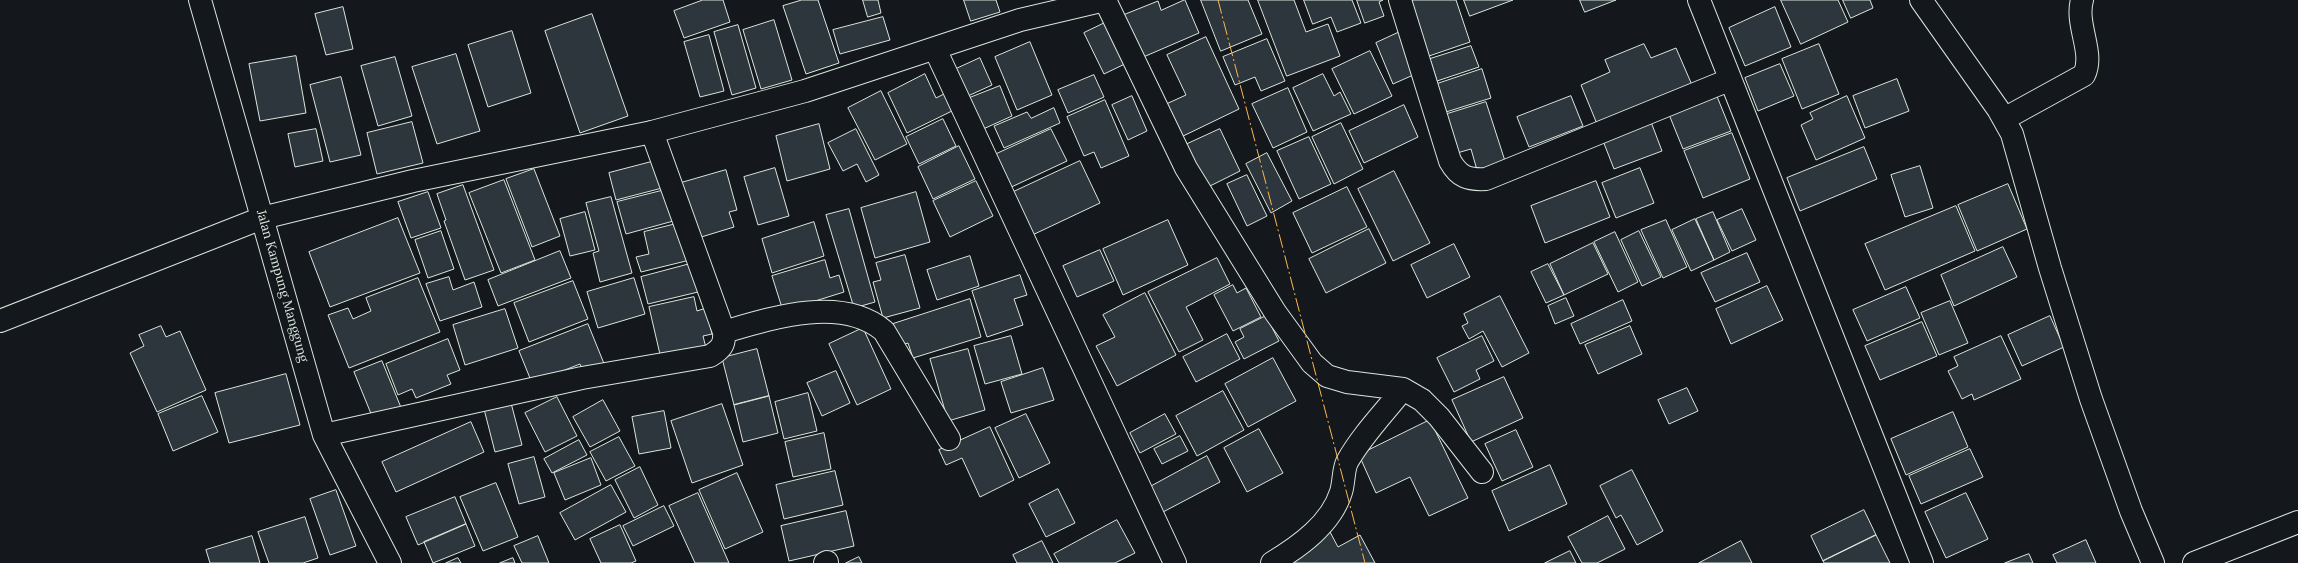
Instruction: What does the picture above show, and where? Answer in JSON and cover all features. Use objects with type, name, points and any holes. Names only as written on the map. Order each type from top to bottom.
[{"type":"street","name":"Jalan Kampung Manggung","points":[[200,0],[324,435],[390,563]]},
{"type":"street","points":[[0,321],[262,218],[413,181],[652,132],[805,91],[1020,20],[1105,0],[1186,168],[1275,312],[1312,363],[1327,376],[1347,382],[1403,389],[1422,400],[1439,416],[1482,472]]},
{"type":"street","points":[[1400,0],[1450,161],[1456,171],[1464,177],[1472,180],[1486,179],[1729,80]]},
{"type":"street","points":[[1699,0],[1729,80],[1922,563]]},
{"type":"street","points":[[1921,0],[2004,119],[2018,149],[2050,268],[2091,399],[2132,511],[2153,563]]},
{"type":"street","points":[[2004,119],[2084,76],[2088,63],[2081,22],[2082,0]]},
{"type":"street","points":[[935,49],[1175,563]]},
{"type":"street","points":[[324,435],[582,378],[710,356],[723,345],[724,332],[652,132]]},
{"type":"street","points":[[724,332],[776,317],[810,312],[845,314],[876,324],[884,331],[949,439]]},
{"type":"street","points":[[1272,563],[1315,531],[1332,514],[1341,491],[1346,465],[1357,446],[1403,389]]},
{"type":"street","points":[[2194,563],[2298,522]]},
{"type":"building","points":[[703,0],[723,0],[730,22],[684,38],[674,11]]},
{"type":"building","points":[[802,0],[818,0],[839,63],[806,74],[783,6]]},
{"type":"building","points":[[863,0],[878,0],[881,13],[868,17]]},
{"type":"building","points":[[964,0],[996,0],[1000,12],[971,21]]},
{"type":"building","points":[[1185,0],[1199,33],[1141,58],[1123,15],[1158,1],[1161,10]]},
{"type":"building","points":[[1201,0],[1248,0],[1262,34],[1221,51]]},
{"type":"building","points":[[1258,0],[1294,0],[1306,32],[1328,24],[1340,56],[1287,76]]},
{"type":"building","points":[[1304,0],[1352,0],[1361,23],[1337,32],[1331,17],[1313,24]]},
{"type":"building","points":[[1357,0],[1383,0],[1379,2],[1384,16],[1365,23]]},
{"type":"building","points":[[1410,0],[1456,0],[1470,42],[1429,56]]},
{"type":"building","points":[[1464,0],[1513,0],[1470,16]]},
{"type":"building","points":[[1580,0],[1616,0],[1585,12]]},
{"type":"building","points":[[1781,0],[1838,0],[1848,22],[1801,44]]},
{"type":"building","points":[[1843,0],[1870,0],[1873,8],[1851,18]]},
{"type":"building","points":[[343,7],[353,49],[326,55],[315,14]]},
{"type":"building","points":[[1775,7],[1791,47],[1745,66],[1729,28]]},
{"type":"building","points":[[592,14],[628,116],[580,133],[545,31]]},
{"type":"building","points":[[883,17],[890,40],[840,54],[833,30]]},
{"type":"building","points":[[774,20],[792,80],[761,89],[743,30]]},
{"type":"building","points":[[1111,20],[1131,61],[1104,74],[1084,33]]},
{"type":"building","points":[[738,25],[756,88],[732,95],[714,32]]},
{"type":"building","points":[[512,31],[531,93],[488,107],[468,45]]},
{"type":"building","points":[[1402,31],[1420,72],[1393,84],[1376,43]]},
{"type":"building","points":[[709,35],[724,91],[700,97],[684,42]]},
{"type":"building","points":[[1206,37],[1239,109],[1179,138],[1164,105],[1186,95],[1167,55]]},
{"type":"building","points":[[1267,39],[1285,81],[1261,91],[1255,77],[1235,85],[1223,57]]},
{"type":"building","points":[[1030,42],[1052,95],[1017,110],[995,57]]},
{"type":"building","points":[[1644,44],[1651,58],[1676,48],[1692,85],[1597,124],[1581,85],[1610,72],[1605,60]]},
{"type":"building","points":[[1819,44],[1839,94],[1802,109],[1782,59]]},
{"type":"building","points":[[1471,46],[1479,67],[1437,81],[1430,59]]},
{"type":"building","points":[[1370,51],[1392,96],[1354,114],[1332,69]]},
{"type":"building","points":[[456,54],[480,131],[437,144],[412,67]]},
{"type":"building","points":[[296,56],[306,113],[260,121],[249,64]]},
{"type":"building","points":[[395,57],[412,116],[378,126],[361,66]]},
{"type":"building","points":[[980,58],[992,85],[968,96],[956,69]]},
{"type":"building","points":[[1780,64],[1794,96],[1758,111],[1745,78]]},
{"type":"building","points":[[1482,69],[1491,98],[1446,112],[1437,84]]},
{"type":"building","points":[[925,74],[936,98],[946,93],[954,110],[907,133],[888,93]]},
{"type":"building","points":[[1323,74],[1334,96],[1340,92],[1351,114],[1313,131],[1293,88]]},
{"type":"building","points":[[1094,75],[1104,97],[1068,113],[1058,90]]},
{"type":"building","points":[[341,77],[361,155],[330,162],[310,85]]},
{"type":"building","points":[[1897,79],[1909,111],[1865,128],[1853,96]]},
{"type":"building","points":[[1000,86],[1012,116],[981,130],[967,99]]},
{"type":"building","points":[[1288,88],[1307,132],[1273,148],[1252,104]]},
{"type":"building","points":[[1714,89],[1731,131],[1683,149],[1666,107]]},
{"type":"building","points":[[881,91],[907,144],[875,160],[848,108]]},
{"type":"building","points":[[1132,96],[1147,131],[1128,140],[1112,105]]},
{"type":"building","points":[[1571,96],[1583,126],[1529,147],[1517,117]]},
{"type":"building","points":[[1847,96],[1865,138],[1816,160],[1801,125],[1813,119],[1810,113]]},
{"type":"building","points":[[1105,100],[1129,156],[1101,168],[1094,152],[1084,156],[1067,117]]},
{"type":"building","points":[[1486,102],[1505,161],[1477,170],[1471,149],[1457,153],[1444,115]]},
{"type":"building","points":[[1404,105],[1418,137],[1364,163],[1349,131]]},
{"type":"building","points":[[1054,108],[1060,123],[1004,148],[994,126],[1027,112],[1031,118]]},
{"type":"building","points":[[1648,114],[1662,151],[1614,169],[1600,133]]},
{"type":"building","points":[[943,119],[956,146],[919,164],[906,137]]},
{"type":"building","points":[[412,122],[423,163],[377,174],[367,133]]},
{"type":"building","points":[[1341,123],[1363,169],[1334,184],[1312,137]]},
{"type":"building","points":[[819,124],[830,169],[787,181],[776,136]]},
{"type":"building","points":[[316,129],[323,161],[295,167],[288,134]]},
{"type":"building","points":[[856,129],[879,175],[866,182],[857,164],[843,171],[828,143]]},
{"type":"building","points":[[1051,129],[1067,161],[1005,190],[990,157]]},
{"type":"building","points":[[1220,129],[1240,171],[1204,189],[1183,146]]},
{"type":"building","points":[[1732,133],[1750,179],[1703,198],[1684,151]]},
{"type":"building","points":[[1309,137],[1331,184],[1299,199],[1277,151]]},
{"type":"building","points":[[959,146],[975,179],[933,199],[918,167]]},
{"type":"building","points":[[1864,147],[1877,179],[1800,211],[1787,178]]},
{"type":"building","points":[[1267,153],[1292,201],[1271,213],[1246,164]]},
{"type":"building","points":[[659,160],[666,187],[616,200],[609,173]]},
{"type":"building","points":[[1080,161],[1100,203],[1026,238],[1007,195]]},
{"type":"building","points":[[1920,166],[1933,208],[1905,217],[1891,175]]},
{"type":"building","points":[[775,168],[789,216],[758,225],[744,177]]},
{"type":"building","points":[[1640,168],[1654,203],[1616,218],[1602,183]]},
{"type":"building","points":[[534,169],[560,236],[532,247],[506,179]]},
{"type":"building","points":[[726,170],[737,210],[729,212],[734,227],[698,238],[681,183]]},
{"type":"building","points":[[1394,171],[1430,243],[1393,261],[1358,189]]},
{"type":"building","points":[[1247,175],[1267,216],[1247,226],[1227,184]]},
{"type":"building","points":[[504,180],[535,260],[501,273],[469,193]]},
{"type":"building","points":[[976,181],[993,216],[950,237],[933,201]]},
{"type":"building","points":[[1596,181],[1610,217],[1545,243],[1531,206]]},
{"type":"building","points":[[2008,184],[2027,229],[1977,251],[1958,205]]},
{"type":"building","points":[[463,185],[494,270],[465,280],[444,221],[446,220],[437,194]]},
{"type":"building","points":[[1347,187],[1367,227],[1312,253],[1293,213]]},
{"type":"building","points":[[669,189],[677,220],[626,234],[617,202]]},
{"type":"building","points":[[428,192],[441,228],[411,238],[398,202]]},
{"type":"building","points":[[916,192],[930,242],[875,258],[861,208]]},
{"type":"building","points":[[611,197],[632,273],[600,282],[593,253],[599,251],[586,203]]},
{"type":"building","points":[[1956,206],[1975,251],[1885,290],[1865,244]]},
{"type":"building","points":[[849,209],[875,302],[854,308],[826,215]]},
{"type":"building","points":[[1742,209],[1756,240],[1732,251],[1717,220]]},
{"type":"building","points":[[585,212],[595,250],[570,256],[560,219]]},
{"type":"building","points":[[1713,212],[1730,252],[1714,260],[1696,219]]},
{"type":"building","points":[[398,218],[420,273],[330,307],[309,252]]},
{"type":"building","points":[[1695,219],[1714,260],[1691,271],[1672,230]]},
{"type":"building","points":[[1168,220],[1188,265],[1123,295],[1103,249]]},
{"type":"building","points":[[1666,220],[1687,267],[1663,278],[1641,230]]},
{"type":"building","points":[[814,222],[824,256],[772,273],[762,239]]},
{"type":"building","points":[[680,223],[690,260],[641,272],[636,257],[649,254],[644,232]]},
{"type":"building","points":[[1369,229],[1386,263],[1326,293],[1309,259]]},
{"type":"building","points":[[441,231],[454,269],[428,278],[415,240]]},
{"type":"building","points":[[1639,231],[1661,277],[1642,286],[1621,240]]},
{"type":"building","points":[[1615,232],[1638,282],[1618,292],[1594,242]]},
{"type":"building","points":[[1593,243],[1608,274],[1564,295],[1550,264]]},
{"type":"building","points":[[1454,244],[1470,277],[1427,298],[1411,265]]},
{"type":"building","points":[[2003,247],[2017,277],[1954,306],[1941,275]]},
{"type":"building","points":[[1100,250],[1114,281],[1077,297],[1063,266]]},
{"type":"building","points":[[560,251],[571,278],[498,306],[488,280]]},
{"type":"building","points":[[1747,253],[1760,282],[1715,302],[1701,273]]},
{"type":"building","points":[[905,255],[920,308],[883,318],[873,282],[881,280],[876,263]]},
{"type":"building","points":[[970,256],[979,286],[937,300],[927,270]]},
{"type":"building","points":[[1217,258],[1230,284],[1186,307],[1203,340],[1179,352],[1148,292]]},
{"type":"building","points":[[825,260],[830,278],[839,275],[844,292],[783,311],[772,276]]},
{"type":"building","points":[[690,264],[698,292],[648,304],[641,277]]},
{"type":"building","points":[[1548,264],[1564,295],[1546,303],[1531,272]]},
{"type":"building","points":[[1020,275],[1027,295],[1014,299],[1023,325],[987,337],[972,291]]},
{"type":"building","points":[[449,277],[453,290],[474,282],[482,307],[440,321],[426,284]]},
{"type":"building","points":[[418,278],[440,332],[349,368],[328,315],[348,308],[353,319],[371,311],[366,298]]},
{"type":"building","points":[[634,278],[645,314],[598,328],[587,292]]},
{"type":"building","points":[[573,281],[588,319],[529,342],[514,303]]},
{"type":"building","points":[[1233,285],[1237,293],[1246,288],[1261,317],[1233,331],[1214,295]]},
{"type":"building","points":[[1767,286],[1783,320],[1731,344],[1716,309]]},
{"type":"building","points":[[1906,287],[1920,318],[1867,341],[1853,310]]},
{"type":"building","points":[[1145,293],[1176,355],[1117,386],[1096,346],[1115,337],[1103,315]]},
{"type":"building","points":[[1500,296],[1529,353],[1502,367],[1483,331],[1469,339],[1462,326],[1468,323],[1464,314]]},
{"type":"building","points":[[694,297],[697,311],[706,308],[712,334],[703,336],[707,352],[662,363],[649,307]]},
{"type":"building","points":[[1566,298],[1574,316],[1555,324],[1548,306]]},
{"type":"building","points":[[970,299],[981,337],[913,358],[908,343],[896,347],[890,325]]},
{"type":"building","points":[[1623,300],[1632,321],[1580,344],[1571,324]]},
{"type":"building","points":[[1950,301],[1968,343],[1939,355],[1921,313]]},
{"type":"building","points":[[505,309],[518,348],[465,365],[453,325]]},
{"type":"building","points":[[1266,316],[1279,341],[1244,359],[1235,342],[1244,337],[1240,329]]},
{"type":"building","points":[[2050,316],[2064,347],[2022,366],[2008,335]]},
{"type":"building","points":[[1922,322],[1937,356],[1880,380],[1865,346]]},
{"type":"building","points":[[588,324],[605,366],[584,374],[580,364],[532,383],[519,351]]},
{"type":"building","points":[[161,326],[166,337],[180,331],[206,390],[157,412],[130,353],[144,346],[139,335]]},
{"type":"building","points":[[1630,326],[1642,354],[1598,374],[1585,345]]},
{"type":"building","points":[[863,328],[891,389],[857,405],[829,344]]},
{"type":"building","points":[[1227,334],[1240,359],[1196,382],[1183,357]]},
{"type":"building","points":[[1011,336],[1022,374],[985,384],[974,346]]},
{"type":"building","points":[[1482,336],[1494,361],[1476,370],[1480,379],[1454,392],[1437,358]]},
{"type":"building","points":[[2001,336],[2021,379],[1974,400],[1972,394],[1962,399],[1948,371],[1958,366],[1954,357]]},
{"type":"building","points":[[448,339],[460,370],[447,375],[451,384],[416,398],[412,389],[398,395],[386,364]]},
{"type":"building","points":[[757,349],[769,396],[734,405],[722,358]]},
{"type":"building","points":[[968,349],[985,410],[948,421],[930,359]]},
{"type":"building","points":[[1273,358],[1296,401],[1248,427],[1225,384]]},
{"type":"building","points":[[382,361],[402,410],[374,421],[354,372]]},
{"type":"building","points":[[1043,368],[1054,400],[1011,413],[1001,382]]},
{"type":"building","points":[[836,371],[850,403],[822,416],[807,383]]},
{"type":"building","points":[[286,374],[300,425],[229,443],[215,393]]},
{"type":"building","points":[[1504,377],[1523,418],[1471,442],[1452,400]]},
{"type":"building","points":[[1687,388],[1698,411],[1669,424],[1658,400]]},
{"type":"building","points":[[1223,391],[1244,430],[1197,456],[1176,416]]},
{"type":"building","points":[[808,393],[817,431],[784,439],[775,402]]},
{"type":"building","points":[[202,396],[218,432],[173,451],[158,414]]},
{"type":"building","points":[[769,396],[778,433],[743,442],[734,405]]},
{"type":"building","points":[[557,397],[577,436],[545,452],[525,413]]},
{"type":"building","points":[[510,399],[522,445],[495,452],[483,405]]},
{"type":"building","points":[[603,400],[620,431],[590,447],[573,417]]},
{"type":"building","points":[[722,404],[743,465],[692,483],[671,421]]},
{"type":"building","points":[[664,411],[671,448],[639,454],[632,417]]},
{"type":"building","points":[[1953,412],[1968,447],[1906,475],[1891,439]]},
{"type":"building","points":[[1026,414],[1050,463],[1019,478],[995,428]]},
{"type":"building","points":[[1165,414],[1176,434],[1140,453],[1130,433]]},
{"type":"building","points":[[1430,420],[1468,498],[1429,516],[1410,477],[1376,493],[1359,455]]},
{"type":"building","points":[[471,422],[484,452],[396,492],[382,462]]},
{"type":"building","points":[[990,427],[1014,480],[980,497],[962,458],[946,465],[939,450]]},
{"type":"building","points":[[1259,429],[1283,473],[1247,492],[1224,448]]},
{"type":"building","points":[[1516,430],[1533,467],[1502,481],[1485,444]]},
{"type":"building","points":[[824,433],[831,469],[793,477],[785,442]]},
{"type":"building","points":[[1180,436],[1188,451],[1162,464],[1154,449]]},
{"type":"building","points":[[619,437],[635,466],[606,481],[590,452]]},
{"type":"building","points":[[579,440],[587,455],[552,473],[544,459]]},
{"type":"building","points":[[1970,449],[1983,477],[1921,504],[1909,476]]},
{"type":"building","points":[[1207,456],[1220,482],[1163,512],[1150,487]]},
{"type":"building","points":[[534,457],[545,497],[519,504],[508,464]]},
{"type":"building","points":[[591,458],[601,485],[565,500],[554,473]]},
{"type":"building","points":[[1550,465],[1567,504],[1509,531],[1492,491]]},
{"type":"building","points":[[640,467],[658,505],[634,518],[615,480]]},
{"type":"building","points":[[1632,470],[1663,531],[1637,545],[1621,515],[1616,518],[1600,486]]},
{"type":"building","points":[[835,471],[843,505],[784,519],[776,485]]},
{"type":"building","points":[[737,473],[763,532],[725,549],[699,490]]},
{"type":"building","points":[[496,483],[518,537],[483,551],[460,497]]},
{"type":"building","points":[[611,485],[626,512],[575,540],[560,513]]},
{"type":"building","points":[[1058,489],[1075,523],[1046,537],[1029,504]]},
{"type":"building","points":[[336,490],[356,546],[330,555],[310,499]]},
{"type":"building","points":[[698,493],[729,563],[695,563],[669,506]]},
{"type":"building","points":[[1966,493],[1988,539],[1946,558],[1925,512]]},
{"type":"building","points":[[455,497],[466,524],[418,545],[406,517]]},
{"type":"building","points":[[664,506],[674,526],[633,546],[623,526]]},
{"type":"building","points":[[1864,510],[1876,535],[1823,561],[1811,536]]},
{"type":"building","points":[[846,511],[854,546],[789,561],[781,526]]},
{"type":"building","points":[[1608,516],[1625,549],[1597,563],[1582,563],[1568,537]]},
{"type":"building","points":[[305,517],[318,558],[303,563],[269,563],[258,532]]},
{"type":"building","points":[[1117,520],[1135,553],[1115,563],[1059,563],[1054,554]]},
{"type":"building","points":[[466,524],[475,546],[433,563],[424,542]]},
{"type":"building","points":[[620,525],[636,561],[631,563],[601,563],[590,539]]},
{"type":"building","points":[[1330,532],[1338,547],[1360,535],[1375,563],[1291,563],[1287,556]]},
{"type":"building","points":[[1876,535],[1890,563],[1824,563],[1823,561]]},
{"type":"building","points":[[252,536],[260,563],[210,563],[206,550]]},
{"type":"building","points":[[538,536],[549,563],[522,563],[514,546]]},
{"type":"building","points":[[2086,540],[2096,563],[2057,563],[2053,555]]},
{"type":"building","points":[[1042,541],[1053,563],[1017,563],[1013,555]]},
{"type":"building","points":[[1741,541],[1752,563],[1699,563]]},
{"type":"building","points":[[1570,551],[1576,563],[1545,563]]},
{"type":"building","points":[[2029,554],[2033,563],[2005,563]]},
{"type":"building","points":[[859,557],[862,563],[846,563]]},
{"type":"building","points":[[458,558],[461,563],[446,563]]},
{"type":"building","points":[[513,558],[515,563],[500,563]]},
{"type":"power","points":[[1218,0],[1365,563]]}]
